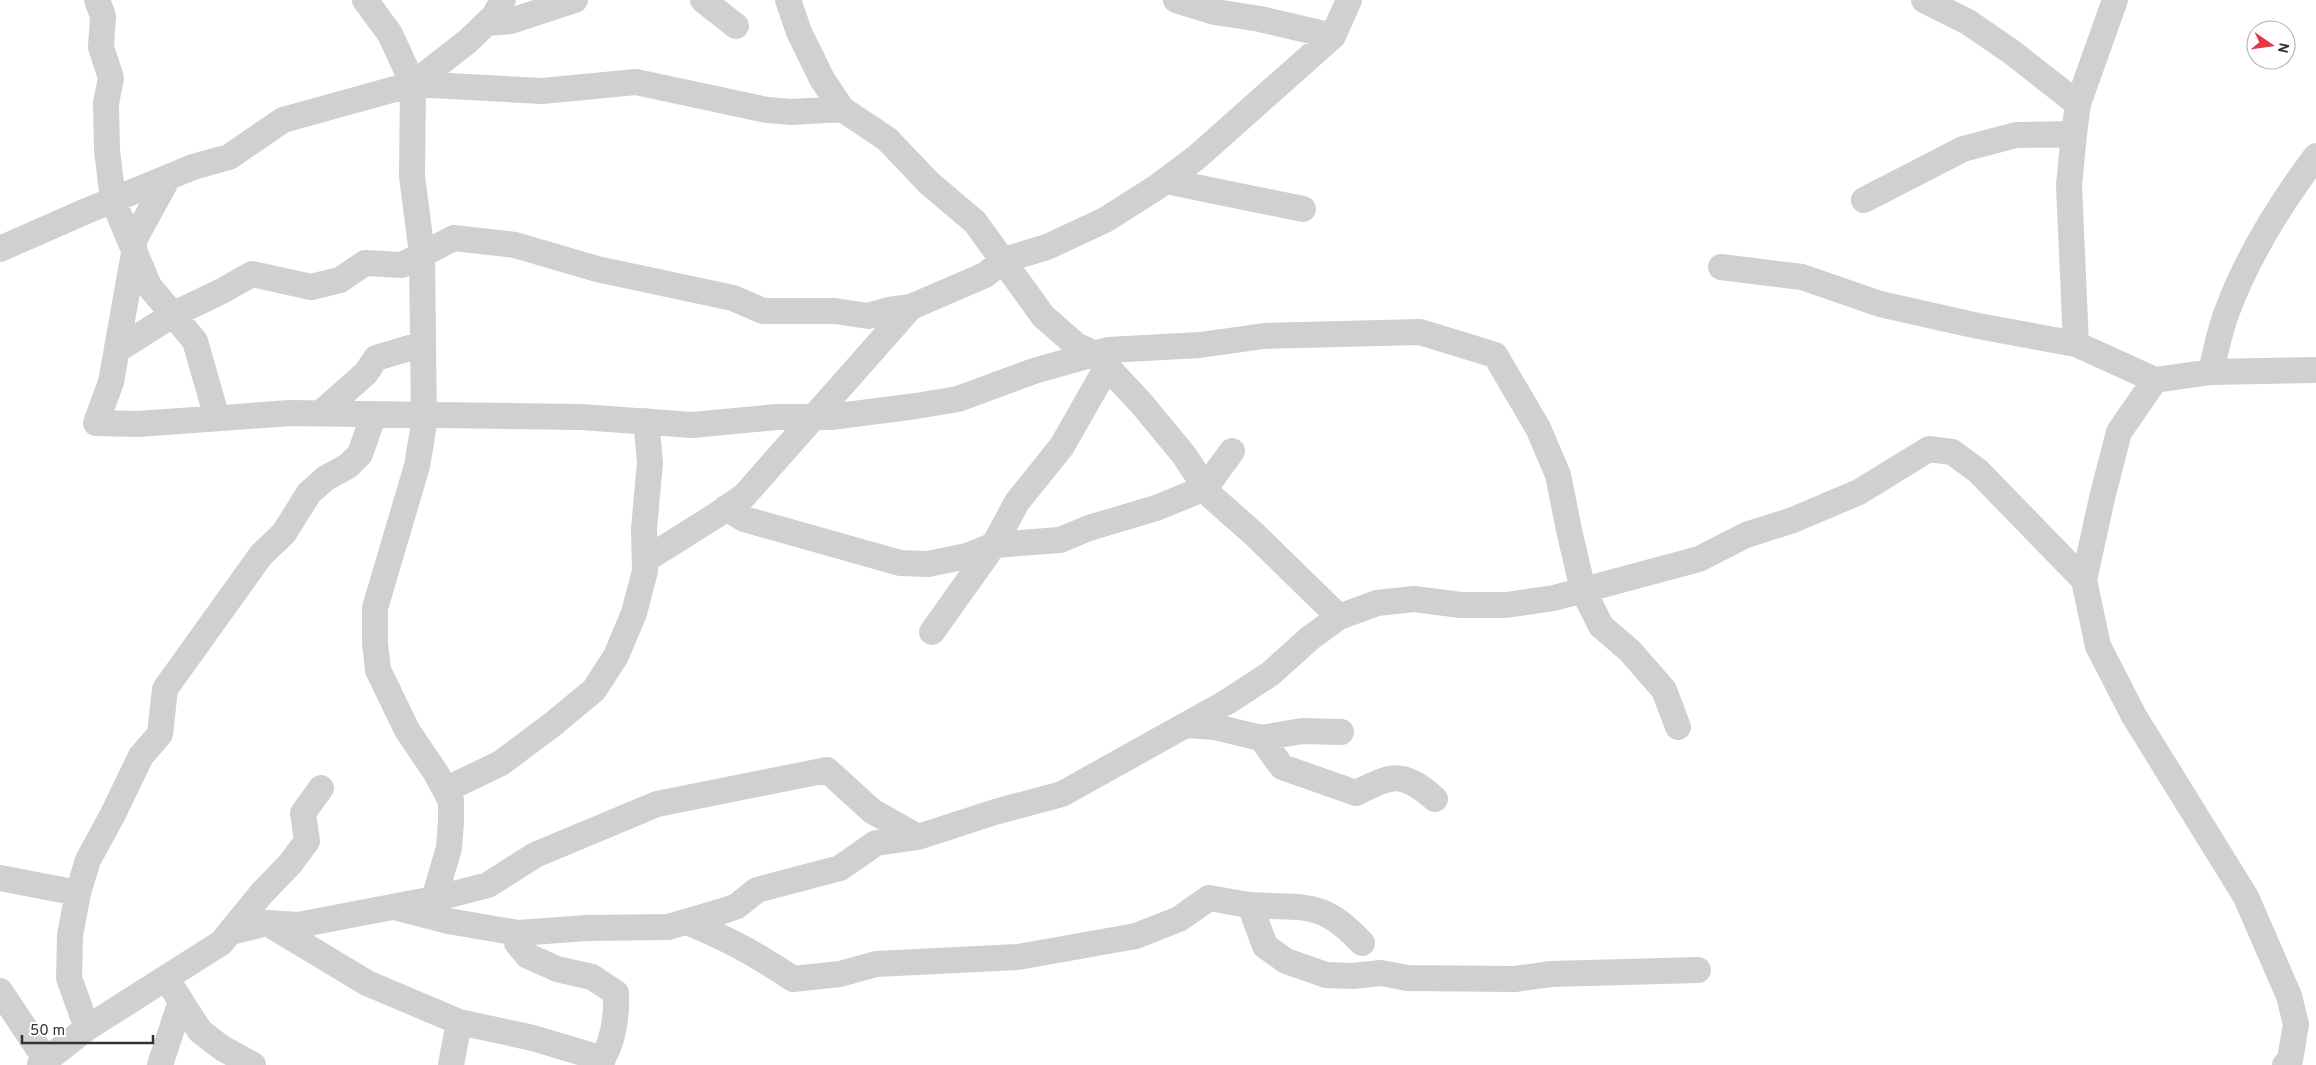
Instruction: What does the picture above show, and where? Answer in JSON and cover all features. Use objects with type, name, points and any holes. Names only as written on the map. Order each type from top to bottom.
[{"type":"street","points":[[97,0],[103,16],[101,47],[111,78],[106,103],[106,150],[113,200],[149,286],[195,341],[217,418]]},
{"type":"street","points":[[365,0],[390,34],[413,84],[412,176],[422,254],[424,415],[417,466],[375,608],[375,643],[378,670],[407,730],[451,801],[452,821],[448,848],[434,899]]},
{"type":"street","points":[[413,84],[468,41],[494,16],[503,0]]},
{"type":"street","points":[[487,23],[511,21],[575,0]]},
{"type":"street","points":[[703,0],[736,26]]},
{"type":"street","points":[[788,0],[799,32],[822,79],[842,109],[887,140],[930,183],[976,222],[1043,316],[1076,345],[1101,360],[1184,455],[1211,496],[1254,534],[1339,617]]},
{"type":"street","points":[[1176,0],[1215,12],[1260,19],[1333,36]]},
{"type":"street","points":[[117,350],[174,314],[252,274],[311,287],[340,280],[365,263],[402,265],[454,238],[515,245],[597,269],[733,298],[763,311],[835,311],[868,316],[888,310],[911,307],[985,275],[1004,260],[1047,247],[1105,220],[1166,181],[1196,157],[1333,36],[1349,0]]},
{"type":"street","points":[[1924,0],[1968,22],[2013,53],[2078,104]]},
{"type":"street","points":[[2076,344],[2069,185],[2074,134],[2078,104],[2115,0]]},
{"type":"street","points":[[0,249],[193,167],[229,157],[283,120],[413,84],[542,91],[636,82],[767,110],[792,112],[842,109]]},
{"type":"street","points":[[1864,200],[1963,149],[2016,135],[2074,134]]},
{"type":"street","points":[[2211,372],[2227,310],[2250,257],[2292,188],[2316,156]]},
{"type":"street","points":[[168,178],[134,240],[134,253],[111,382],[96,423],[138,424],[290,412],[542,416],[692,425],[878,412],[958,399],[1034,371],[1101,360]]},
{"type":"street","points":[[1166,181],[1304,209]]},
{"type":"street","points":[[1721,267],[1802,277],[1880,304],[1978,326],[2076,344],[2156,380],[2211,372],[2316,370]]},
{"type":"street","points":[[645,560],[744,496],[911,307]]},
{"type":"street","points":[[932,632],[994,545],[1017,502],[1062,446],[1101,360],[1108,350],[1200,345],[1264,336],[1420,332],[1495,355],[1538,428],[1558,475],[1584,590],[1601,626],[1630,651],[1664,690],[1678,727]]},
{"type":"street","points":[[321,413],[366,374],[376,358],[423,344]]},
{"type":"street","points":[[2156,380],[2119,432],[2084,580],[2098,646],[2134,716],[2246,897],[2289,996],[2296,1024],[2290,1060],[2285,1065]]},
{"type":"street","points":[[86,1028],[69,978],[70,935],[78,893],[88,860],[141,756],[160,734],[165,689],[216,621],[261,555],[284,533],[309,493],[326,478],[348,466],[360,454],[374,414]]},
{"type":"street","points":[[445,790],[501,763],[594,690],[616,656],[634,613],[645,571],[644,529],[650,462],[646,421]]},
{"type":"street","points":[[394,907],[448,922],[518,933],[588,928],[668,927],[687,922],[737,906],[757,890],[840,868],[876,843],[918,837],[995,812],[1062,794],[1227,702],[1270,674],[1310,638],[1339,617],[1376,603],[1414,599],[1462,605],[1506,605],[1554,598],[1699,559],[1746,535],[1793,520],[1859,492],[1929,449],[1952,452],[1978,471],[2084,580]]},
{"type":"street","points":[[726,508],[744,519],[900,563],[928,564],[967,556],[994,545],[1060,540],[1089,528],[1156,508],[1205,488],[1232,451]]},
{"type":"street","points":[[1186,725],[1215,727],[1261,738],[1302,731],[1341,732]]},
{"type":"street","points":[[1261,738],[1282,767],[1304,776],[1356,793],[1382,780],[1400,777],[1417,784],[1435,799]]},
{"type":"street","points":[[231,932],[267,922],[298,925],[434,899],[488,885],[535,855],[657,804],[827,770],[872,811],[918,837]]},
{"type":"street","points":[[0,991],[43,1063],[86,1028],[221,944],[307,841],[304,813],[321,788]]},
{"type":"street","points":[[0,878],[78,893]]},
{"type":"street","points":[[687,922],[728,939],[758,955],[793,979],[840,974],[876,964],[1018,957],[1136,936],[1179,919],[1209,898],[1250,905],[1304,906],[1331,915],[1362,943]]},
{"type":"street","points":[[1250,905],[1265,946],[1286,961],[1326,975],[1352,976],[1381,973],[1407,978],[1515,979],[1561,974],[1698,970]]},
{"type":"street","points":[[267,922],[367,983],[459,1022],[533,1038],[601,1062],[608,1050],[617,1013],[616,993],[592,977],[557,969],[528,956],[517,943],[518,933]]},
{"type":"street","points":[[166,978],[200,1031],[222,1048],[252,1065]]},
{"type":"street","points":[[160,1065],[181,1001]]},
{"type":"street","points":[[451,1065],[459,1022]]}]
